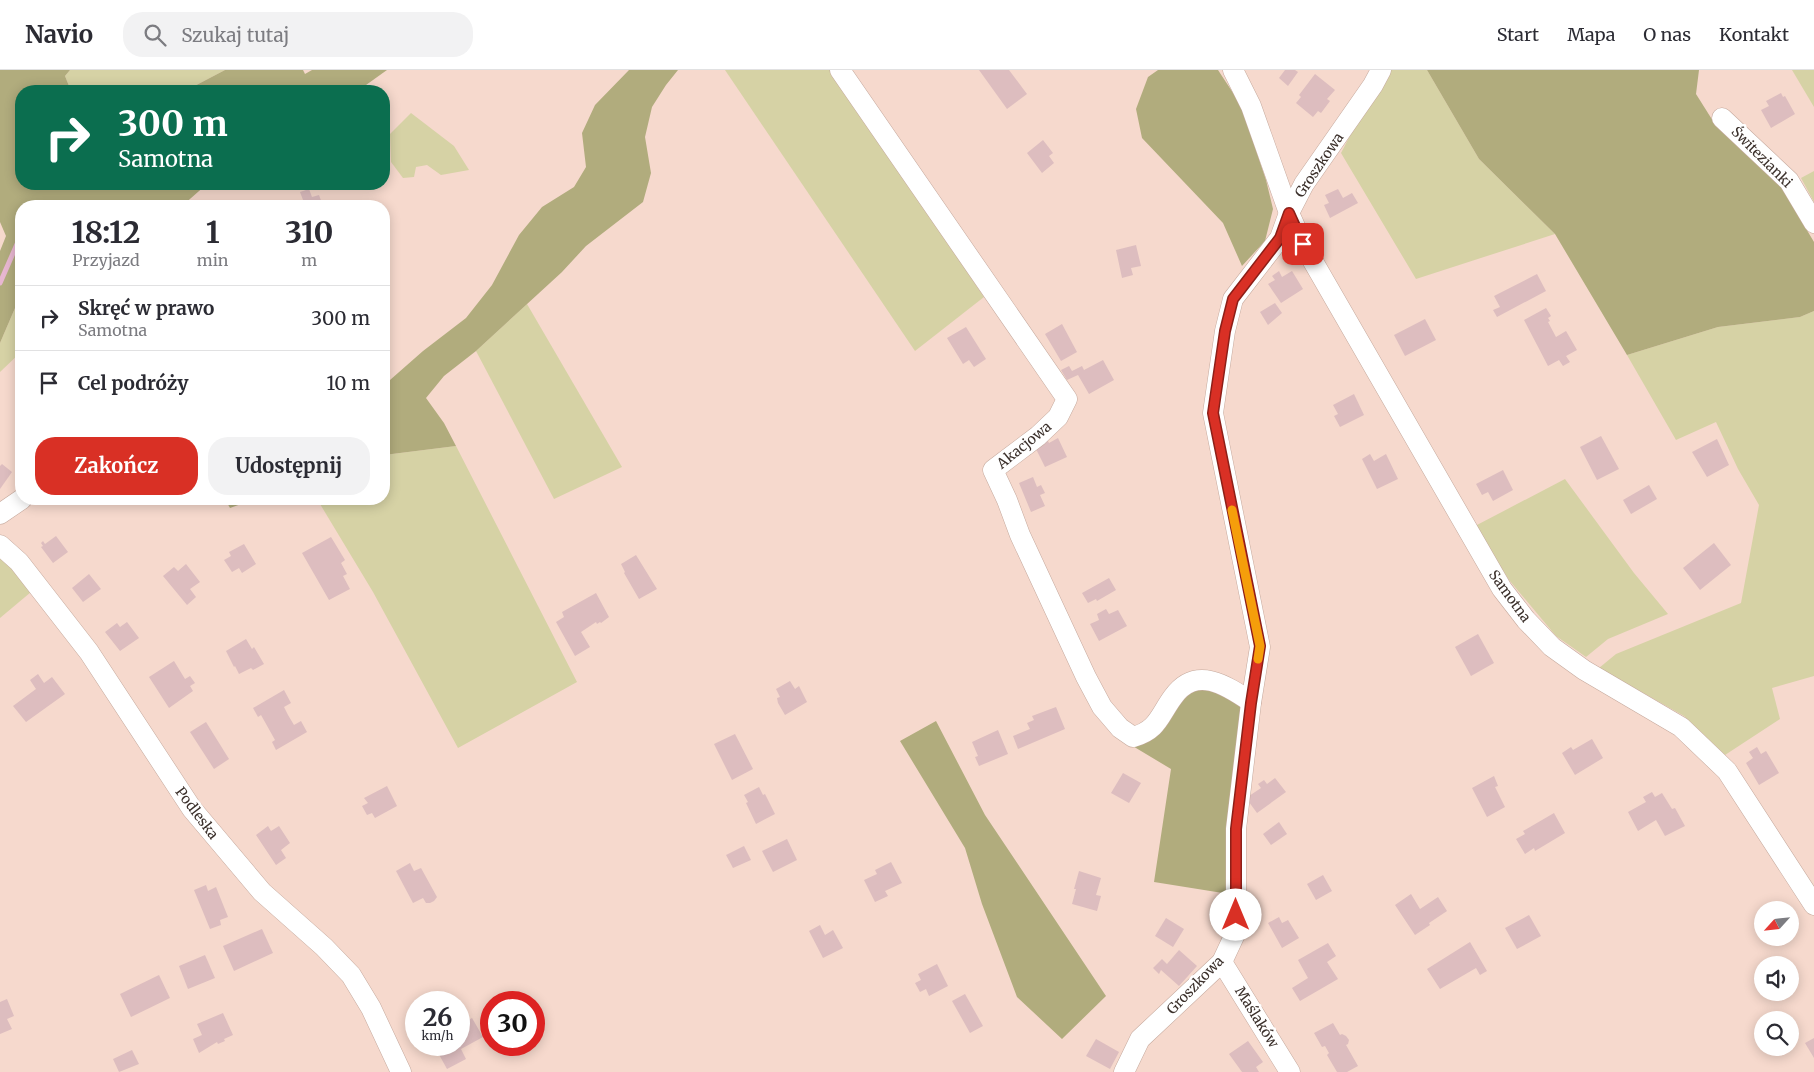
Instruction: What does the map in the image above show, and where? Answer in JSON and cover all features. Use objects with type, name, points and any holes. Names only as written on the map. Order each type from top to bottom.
[{"type":"street","name":"Akacjowa","points":[[840,70],[1067,400],[1058,417],[1038,436],[993,470],[1047,594],[1102,707],[1120,728],[1133,737],[1146,734],[1156,726],[1173,697],[1190,682],[1203,680],[1223,684],[1251,702]]},
{"type":"street","name":"Samotna","points":[[1233,70],[1251,106],[1289,213],[1312,261],[1502,589],[1526,620],[1552,647],[1584,670],[1681,727],[1727,772],[1814,905]]},
{"type":"street","name":"Groszkowa","points":[[1124,1072],[1140,1039],[1222,962],[1236,932],[1236,829],[1251,702],[1260,646],[1213,413],[1225,331],[1233,299],[1280,238],[1289,213],[1304,184],[1348,123],[1381,70]]},
{"type":"street","name":"Świtezianki","points":[[1722,118],[1789,181],[1814,223]]},
{"type":"street","points":[[0,514],[15,504]]},
{"type":"street","name":"Podleska","points":[[0,545],[19,562],[89,652],[192,809],[262,892],[324,947],[351,975],[371,1008],[401,1072]]},
{"type":"street","name":"Maślaków","points":[[1222,962],[1290,1072]]},
{"type":"shaded area","points":[[0,70],[70,70],[65,76],[69,85],[15,85],[15,190],[200,190],[189,200],[15,200],[15,308],[0,343],[0,251],[6,236],[0,222]]},
{"type":"shaded area","points":[[70,70],[225,70],[196,85],[69,85],[65,76]]},
{"type":"shaded area","points":[[225,70],[303,70],[305,74],[312,70],[387,70],[366,85],[196,85]]},
{"type":"shaded area","points":[[629,70],[678,70],[652,107],[645,137],[651,173],[643,202],[586,246],[562,272],[476,351],[444,376],[426,398],[444,423],[456,446],[390,454],[390,380],[423,351],[466,318],[492,285],[519,235],[542,207],[574,187],[586,167],[582,133],[595,105]]},
{"type":"shaded area","points":[[725,70],[831,70],[984,297],[915,351]]},
{"type":"shaded area","points":[[1158,70],[1218,70],[1241,105],[1266,180],[1273,209],[1265,241],[1242,266],[1223,223],[1142,138],[1136,109],[1148,77]]},
{"type":"shaded area","points":[[1384,70],[1427,70],[1479,159],[1555,234],[1416,279],[1341,153]]},
{"type":"shaded area","points":[[1427,70],[1699,70],[1696,94],[1713,121],[1780,185],[1814,242],[1814,311],[1800,317],[1718,327],[1627,355],[1555,234],[1479,159]]},
{"type":"shaded area","points":[[1792,70],[1814,70],[1814,107]]},
{"type":"shaded area","points":[[411,113],[454,146],[469,170],[441,175],[427,165],[416,167],[414,177],[403,178],[391,162],[390,134]]},
{"type":"shaded area","points":[[1814,171],[1814,202],[1801,178]]},
{"type":"shaded area","points":[[527,304],[622,467],[554,499],[476,351]]},
{"type":"shaded area","points":[[15,308],[15,358],[0,372],[0,343]]},
{"type":"shaded area","points":[[1814,311],[1814,676],[1772,688],[1780,719],[1725,755],[1684,716],[1599,668],[1616,654],[1741,603],[1759,505],[1738,469],[1716,422],[1676,440],[1627,355],[1718,327],[1800,317]]},
{"type":"shaded area","points":[[456,446],[577,682],[458,748],[373,592],[321,505],[390,505],[390,454]]},
{"type":"shaded area","points":[[1565,479],[1634,573],[1668,614],[1608,639],[1586,657],[1556,636],[1509,580],[1475,526]]},
{"type":"shaded area","points":[[0,555],[31,592],[0,618]]},
{"type":"shaded area","points":[[1193,686],[1213,688],[1242,708],[1229,894],[1154,882],[1171,769],[1131,745]]},
{"type":"shaded area","points":[[936,721],[985,815],[1106,996],[1062,1039],[1017,997],[982,904],[965,848],[900,741]]},
{"type":"building","points":[[979,70],[1009,70],[1027,94],[1007,109]]},
{"type":"building","points":[[1285,70],[1295,70],[1298,72],[1288,86],[1279,78]]},
{"type":"building","points":[[1315,74],[1335,90],[1327,99],[1330,101],[1321,113],[1318,111],[1313,117],[1296,103],[1301,97],[1299,95]]},
{"type":"building","points":[[1781,93],[1783,97],[1785,96],[1795,114],[1771,128],[1761,110],[1769,106],[1766,101]]},
{"type":"building","points":[[1043,140],[1053,153],[1049,156],[1054,163],[1042,173],[1027,153]]},
{"type":"building","points":[[1338,189],[1343,198],[1352,193],[1358,203],[1330,218],[1324,205],[1329,203],[1325,195]]},
{"type":"building","points":[[309,190],[312,197],[319,195],[321,200],[303,200],[300,192]]},
{"type":"building","points":[[1136,245],[1141,266],[1131,268],[1133,275],[1122,278],[1116,250]]},
{"type":"building","points":[[1279,271],[1282,277],[1292,271],[1303,289],[1281,303],[1268,284],[1275,280],[1272,276]]},
{"type":"building","points":[[1537,274],[1546,291],[1497,317],[1493,310],[1500,307],[1494,296]]},
{"type":"building","points":[[1275,303],[1282,313],[1268,325],[1260,312]]},
{"type":"building","points":[[1546,308],[1551,316],[1548,318],[1550,321],[1548,322],[1556,337],[1566,331],[1577,350],[1566,356],[1570,362],[1563,366],[1559,360],[1548,366],[1524,320]]},
{"type":"building","points":[[1425,319],[1436,340],[1405,356],[1394,335]]},
{"type":"building","points":[[1062,324],[1077,352],[1061,361],[1045,334]]},
{"type":"building","points":[[966,327],[986,359],[974,367],[969,360],[963,364],[947,338]]},
{"type":"building","points":[[1103,360],[1114,380],[1089,394],[1078,375],[1067,380],[1061,370],[1069,366],[1072,371],[1082,366],[1084,370]]},
{"type":"building","points":[[1354,394],[1364,415],[1340,427],[1334,416],[1338,414],[1333,405]]},
{"type":"building","points":[[1601,436],[1619,469],[1597,480],[1580,447]]},
{"type":"building","points":[[1046,437],[1049,443],[1058,438],[1067,457],[1045,467],[1036,449]]},
{"type":"building","points":[[1717,439],[1729,465],[1707,477],[1692,452]]},
{"type":"building","points":[[1370,454],[1374,461],[1386,454],[1398,479],[1377,489],[1362,459]]},
{"type":"building","points":[[2,464],[12,472],[0,489],[0,466]]},
{"type":"building","points":[[1503,470],[1513,490],[1493,501],[1488,492],[1482,495],[1476,484]]},
{"type":"building","points":[[1033,477],[1037,487],[1041,485],[1045,493],[1040,495],[1045,506],[1031,512],[1019,483]]},
{"type":"building","points":[[1649,485],[1657,499],[1631,514],[1623,500]]},
{"type":"building","points":[[56,536],[68,552],[53,563],[41,547],[43,546],[41,543],[43,541],[45,544]]},
{"type":"building","points":[[331,537],[345,560],[341,563],[347,574],[343,576],[350,589],[329,600],[302,553]]},
{"type":"building","points":[[1714,543],[1731,565],[1700,590],[1683,568]]},
{"type":"building","points":[[244,544],[256,564],[242,573],[239,568],[232,572],[224,560],[231,556],[229,552]]},
{"type":"building","points":[[636,555],[657,589],[639,599],[621,564]]},
{"type":"building","points":[[186,564],[200,582],[190,589],[196,597],[187,605],[163,576],[174,567],[178,571]]},
{"type":"building","points":[[89,574],[101,589],[83,602],[72,588]]},
{"type":"building","points":[[1109,578],[1116,590],[1097,601],[1096,599],[1088,603],[1082,593]]},
{"type":"building","points":[[596,593],[609,617],[601,623],[597,624],[596,622],[581,632],[590,647],[575,656],[556,622],[564,617],[562,612]]},
{"type":"building","points":[[1106,609],[1109,614],[1118,610],[1127,626],[1099,641],[1090,624],[1099,620],[1097,614]]},
{"type":"building","points":[[127,622],[139,638],[120,651],[105,632],[117,623],[120,627]]},
{"type":"building","points":[[1478,634],[1494,663],[1471,676],[1455,647]]},
{"type":"building","points":[[246,639],[252,649],[254,647],[264,664],[239,674],[226,651]]},
{"type":"building","points":[[174,661],[185,679],[190,676],[195,683],[190,686],[193,691],[169,708],[149,677]]},
{"type":"building","points":[[38,674],[44,683],[52,677],[65,694],[26,722],[13,706],[36,689],[30,680]]},
{"type":"building","points":[[790,681],[795,689],[799,686],[807,702],[785,715],[778,703],[777,698],[780,697],[776,689]]},
{"type":"building","points":[[284,690],[291,703],[284,707],[288,715],[294,725],[301,721],[307,732],[276,750],[272,742],[275,740],[261,715],[258,717],[253,708]]},
{"type":"building","points":[[1056,707],[1065,729],[1018,749],[1013,736],[1030,729],[1027,723],[1034,720],[1032,716]]},
{"type":"building","points":[[206,722],[229,759],[214,769],[190,732]]},
{"type":"building","points":[[998,730],[1008,754],[979,766],[975,757],[978,756],[972,742]]},
{"type":"building","points":[[735,734],[753,769],[732,780],[714,744]]},
{"type":"building","points":[[1592,739],[1603,758],[1575,775],[1562,753],[1571,747],[1573,750]]},
{"type":"building","points":[[1757,747],[1761,754],[1766,751],[1779,773],[1759,785],[1746,763],[1753,758],[1749,752]]},
{"type":"building","points":[[1123,773],[1141,783],[1129,803],[1111,793]]},
{"type":"building","points":[[1494,776],[1498,786],[1495,787],[1505,807],[1487,817],[1472,788]]},
{"type":"building","points":[[1275,778],[1286,792],[1257,813],[1246,798],[1261,788],[1258,784],[1264,780],[1267,784]]},
{"type":"building","points":[[387,786],[397,806],[375,818],[372,813],[367,815],[362,806],[368,803],[364,798]]},
{"type":"building","points":[[759,787],[763,795],[765,794],[775,814],[756,824],[744,795]]},
{"type":"building","points":[[1652,792],[1655,797],[1662,793],[1672,809],[1675,808],[1685,826],[1665,836],[1656,820],[1638,831],[1628,812],[1646,802],[1643,797]]},
{"type":"building","points":[[1554,813],[1565,833],[1535,851],[1534,848],[1525,854],[1516,839],[1525,834],[1523,831]]},
{"type":"building","points":[[1279,822],[1287,834],[1271,845],[1263,834]]},
{"type":"building","points":[[268,826],[271,831],[279,826],[290,843],[281,850],[286,858],[276,865],[256,835]]},
{"type":"building","points":[[787,839],[797,860],[773,872],[762,851]]},
{"type":"building","points":[[744,846],[751,860],[733,868],[726,855]]},
{"type":"building","points":[[891,862],[902,883],[885,891],[888,896],[875,902],[864,880],[877,874],[875,870]]},
{"type":"building","points":[[410,863],[414,871],[421,868],[437,897],[434,901],[426,903],[423,898],[413,903],[396,871]]},
{"type":"building","points":[[1079,871],[1101,878],[1096,895],[1101,896],[1097,911],[1072,904]]},
{"type":"building","points":[[1323,875],[1332,891],[1316,900],[1307,884]]},
{"type":"building","points":[[206,885],[208,891],[216,887],[228,917],[220,920],[221,925],[210,929],[194,890]]},
{"type":"building","points":[[1411,894],[1420,909],[1438,897],[1447,911],[1415,935],[1395,905]]},
{"type":"building","points":[[1529,915],[1541,936],[1517,949],[1505,928]]},
{"type":"building","points":[[1279,917],[1282,923],[1288,920],[1299,938],[1282,948],[1268,923]]},
{"type":"building","points":[[1166,918],[1184,929],[1173,947],[1155,936]]},
{"type":"building","points":[[820,925],[825,935],[833,930],[843,948],[823,958],[809,931]]},
{"type":"building","points":[[262,929],[273,953],[234,971],[223,946]]},
{"type":"building","points":[[1470,942],[1487,971],[1480,975],[1476,968],[1440,989],[1427,969]]},
{"type":"building","points":[[1328,943],[1336,956],[1327,962],[1338,979],[1300,1001],[1292,988],[1308,978],[1298,960]]},
{"type":"building","points":[[1179,950],[1197,966],[1179,986],[1161,970],[1159,974],[1153,968],[1162,959],[1167,964]]},
{"type":"building","points":[[205,955],[215,978],[188,989],[179,966]]},
{"type":"building","points":[[937,964],[948,986],[929,996],[926,989],[920,992],[915,983],[921,980],[918,974]]},
{"type":"building","points":[[159,975],[170,998],[131,1017],[120,994]]},
{"type":"building","points":[[965,994],[983,1026],[970,1033],[952,1001]]},
{"type":"building","points":[[7,999],[14,1016],[7,1019],[12,1029],[0,1034],[0,1002]]},
{"type":"building","points":[[223,1013],[233,1035],[224,1039],[225,1041],[218,1044],[217,1042],[199,1053],[193,1039],[202,1035],[197,1024]]},
{"type":"building","points":[[472,1018],[480,1032],[480,1039],[470,1044],[470,1019]]},
{"type":"building","points":[[1333,1023],[1340,1035],[1346,1036],[1349,1040],[1346,1045],[1358,1066],[1347,1072],[1337,1072],[1327,1055],[1329,1053],[1325,1046],[1322,1047],[1314,1033]]},
{"type":"building","points":[[1814,1038],[1814,1058],[1805,1043]]},
{"type":"building","points":[[1096,1039],[1119,1052],[1110,1069],[1086,1056]]},
{"type":"building","points":[[1248,1041],[1263,1062],[1256,1067],[1259,1072],[1242,1072],[1229,1054]]},
{"type":"building","points":[[132,1050],[139,1064],[119,1072],[113,1059]]},
{"type":"building","points":[[440,1056],[464,1056],[466,1059],[447,1069]]},
{"type":"waterway","points":[[0,283],[15,249]]},
{"type":"slow traffic","points":[[1232,510],[1260,646],[1258,659]]},
{"type":"route","points":[[1236,915],[1236,829],[1251,703],[1260,646],[1213,413],[1225,331],[1233,299],[1280,238],[1289,213],[1303,244]]}]
